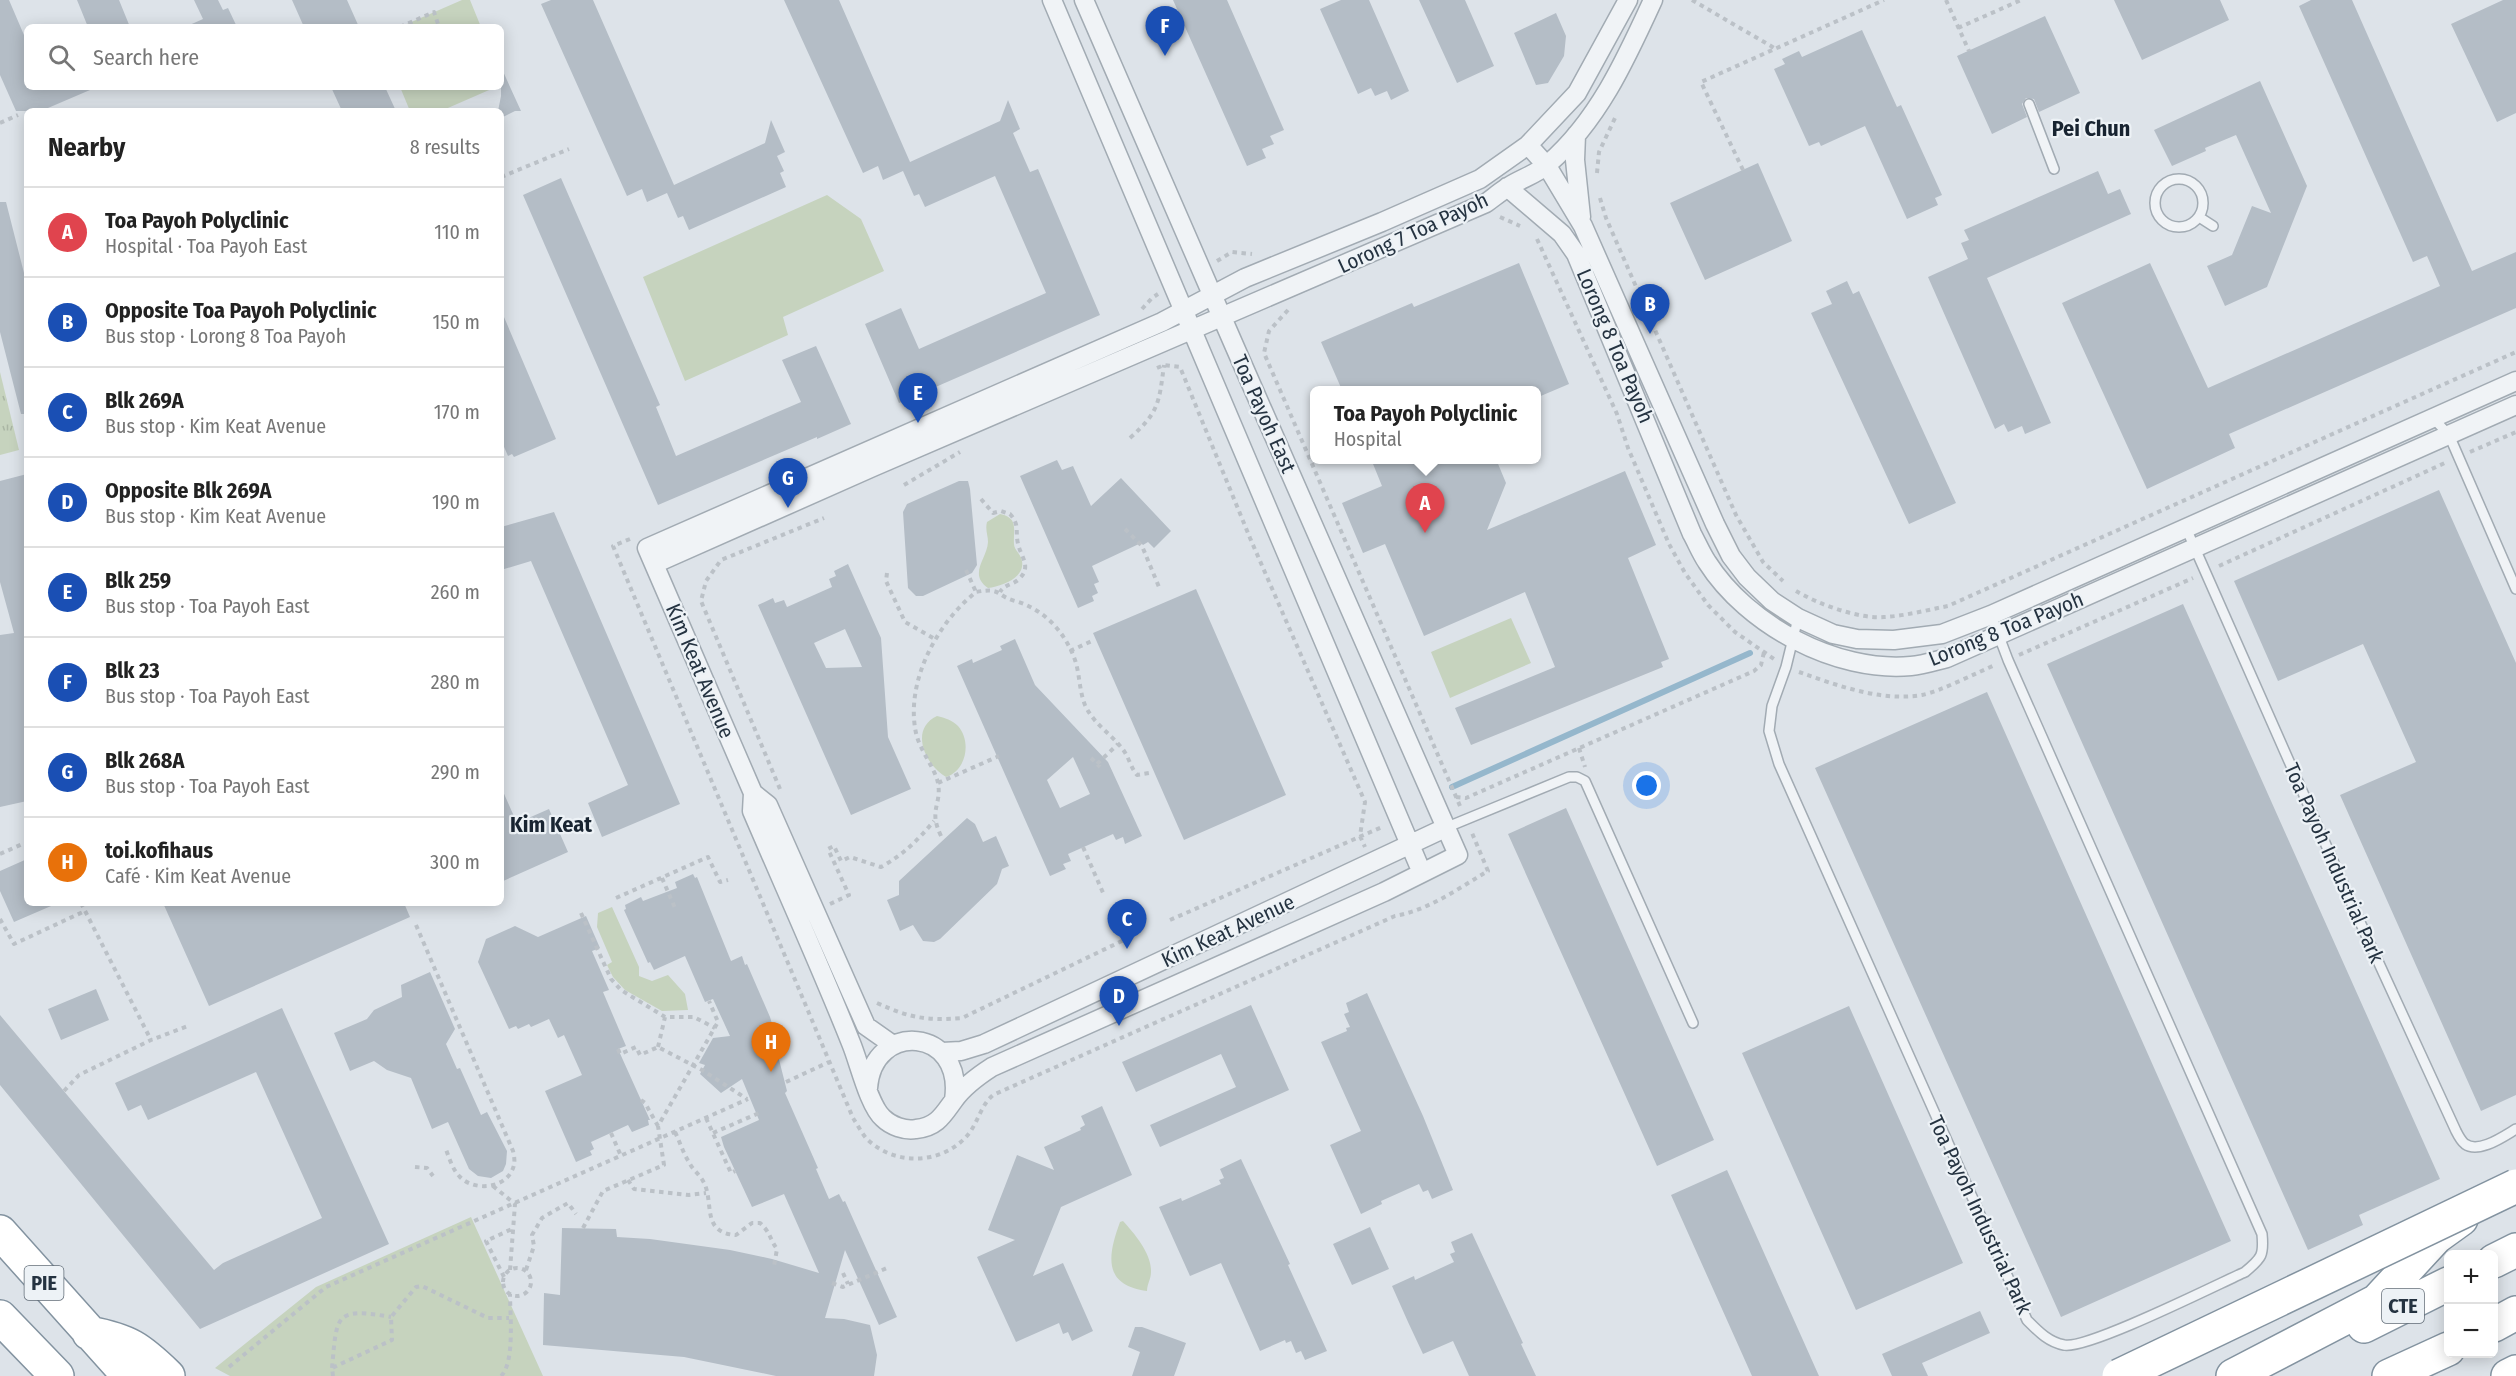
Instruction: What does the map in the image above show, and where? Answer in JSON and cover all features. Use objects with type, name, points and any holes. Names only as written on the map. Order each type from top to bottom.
[{"type":"highway","points":[[2233,1376],[2377,1301],[2436,1237],[2516,1179]]},
{"type":"highway","points":[[2119,1376],[2516,1186]]},
{"type":"highway","name":"PIE","points":[[0,1232],[129,1376]]},
{"type":"highway","points":[[2498,1259],[2516,1250]]},
{"type":"highway","name":"CTE","points":[[2262,1376],[2444,1286]]},
{"type":"highway","points":[[2498,1322],[2516,1313]]},
{"type":"highway","name":"PIE","points":[[0,1317],[57,1376]]},
{"type":"highway","points":[[89,1333],[113,1338],[141,1350],[168,1376]]},
{"type":"highway","points":[[2389,1376],[2444,1350]]},
{"type":"highway","points":[[2508,1376],[2516,1372]]},
{"type":"street","name":"Toa Payoh East","points":[[1053,0],[1422,873],[1458,855],[1084,0]]},
{"type":"street","name":"Lorong 7 Toa Payoh","points":[[1185,310],[1245,278],[1480,179],[1528,145],[1576,93],[1628,0]]},
{"type":"street","name":"Lorong 7 Toa Payoh","points":[[1193,330],[1486,203],[1547,165],[1595,111],[1626,60],[1653,0]]},
{"type":"street","points":[[1576,135],[1575,160],[1582,226]]},
{"type":"street","name":"Lorong 8 Toa Payoh","points":[[1528,145],[1547,165],[1582,226],[1731,556],[1747,577],[1772,601],[1798,618],[1833,634],[1857,639],[1894,640],[1942,634],[1990,615],[2516,381]]},
{"type":"street","name":"Lorong 8 Toa Payoh","points":[[1507,188],[1562,234],[1576,254],[1692,534],[1707,563],[1727,587],[1763,620],[1793,640],[1844,659],[1881,665],[1911,666],[1947,658],[2516,405]]},
{"type":"street","points":[[809,487],[1185,310]]},
{"type":"street","points":[[809,487],[1193,330]]},
{"type":"street","name":"Kim Keat Avenue","points":[[809,487],[651,556],[753,793],[752,811],[868,1088],[873,1105],[883,1119],[907,1129],[915,1130],[932,1126],[946,1115],[954,1100],[975,1078],[992,1067],[1422,873]]},
{"type":"street","name":"Kim Keat Avenue","points":[[753,793],[768,804],[866,1026],[893,1045],[910,1041],[927,1043],[942,1052],[961,1051],[984,1044],[1411,846],[1445,828]]},
{"type":"street","points":[[868,1088],[869,1075],[874,1062],[893,1045]]},
{"type":"street","points":[[942,1052],[953,1066],[957,1083],[954,1100]]},
{"type":"lane","points":[[2029,104],[2054,169]]},
{"type":"lane","points":[[2172,180],[2189,181],[2201,192],[2203,209],[2199,217],[2186,227],[2170,226],[2162,221],[2155,206],[2159,190],[2172,180]]},
{"type":"lane","points":[[2199,217],[2213,226]]},
{"type":"lane","points":[[2433,418],[2449,435],[2516,589]]},
{"type":"lane","name":"Toa Payoh Industrial Park","points":[[2186,528],[2360,922],[2456,1131],[2465,1144],[2473,1147],[2491,1143],[2516,1129]]},
{"type":"lane","name":"Toa Payoh Industrial Park","points":[[1798,618],[1786,667],[1772,706],[1769,731],[1779,764],[2027,1320],[2045,1338],[2065,1346],[2101,1337],[2246,1272],[2258,1261],[2263,1251],[2262,1234],[1990,615]]},
{"type":"lane","points":[[1445,828],[1569,777],[1585,781],[1693,1023]]},
{"type":"path","points":[[1692,0],[1776,49]]},
{"type":"path","points":[[1743,170],[1701,82],[1884,0]]},
{"type":"path","points":[[1946,0],[1969,51]]},
{"type":"path","points":[[1958,28],[2021,0]]},
{"type":"path","points":[[407,24],[434,12],[438,24]]},
{"type":"path","points":[[1596,185],[1599,152],[1617,114]]},
{"type":"path","points":[[0,123],[18,115]]},
{"type":"path","points":[[504,176],[569,149]]},
{"type":"path","points":[[1599,196],[1606,218],[1736,515],[1763,562],[1787,586],[1810,599],[1849,612],[1883,618],[1948,606],[2516,352]]},
{"type":"path","points":[[1499,216],[1525,228]]},
{"type":"path","points":[[1534,232],[1617,414],[1628,448],[1685,573],[1708,605],[1735,632],[1786,667]]},
{"type":"path","points":[[1298,306],[1287,311],[1269,331],[1264,353],[1310,459]]},
{"type":"path","points":[[1130,438],[1149,421],[1158,404],[1164,365]]},
{"type":"path","points":[[1180,368],[1254,549],[1365,802],[1360,836],[1372,863]]},
{"type":"path","points":[[981,1109],[993,1095],[1395,916],[1415,912],[1488,871],[1312,464]]},
{"type":"path","points":[[981,500],[993,513],[1001,511],[1010,514],[1018,527],[1017,541],[1025,557],[1026,569],[1020,579],[1004,586],[1000,592]]},
{"type":"path","points":[[782,795],[701,601],[706,581],[721,560],[824,518]]},
{"type":"path","points":[[1125,529],[1142,546],[1159,587]]},
{"type":"path","points":[[966,570],[976,592]]},
{"type":"path","points":[[887,573],[886,581],[905,622],[935,639]]},
{"type":"path","points":[[941,836],[934,821],[938,783],[921,750],[915,732],[914,707],[919,678],[935,639],[958,608],[976,592],[987,590],[1000,592],[1011,600],[1026,603],[1051,621],[1062,635],[1075,661],[1078,681],[1092,718],[1125,752],[1137,775],[1149,773]]},
{"type":"path","points":[[1070,651],[1092,641]]},
{"type":"path","points":[[1436,805],[1456,797],[1466,798],[1754,671],[1761,665],[1764,652]]},
{"type":"path","points":[[1091,758],[1098,766],[1118,744]]},
{"type":"path","points":[[938,783],[999,756]]},
{"type":"path","points":[[1170,920],[1400,820]]},
{"type":"path","points":[[829,904],[849,896],[828,849],[834,846],[841,861],[850,857],[881,867],[899,857],[934,821]]},
{"type":"path","points":[[0,855],[24,843]]},
{"type":"path","points":[[1083,848],[1104,895]]},
{"type":"path","points":[[616,898],[708,857],[720,882],[728,880]]},
{"type":"path","points":[[662,878],[675,908]]},
{"type":"path","points":[[1384,892],[1395,916]]},
{"type":"path","points":[[825,893],[834,914]]},
{"type":"path","points":[[82,906],[151,1041]]},
{"type":"path","points":[[0,919],[14,944],[85,911]]},
{"type":"path","points":[[581,913],[611,979],[621,990],[665,1017],[694,1017],[715,1028]]},
{"type":"path","points":[[416,925],[513,1151],[514,1164],[509,1175],[502,1182],[493,1186],[482,1186],[462,1179],[455,1171],[445,1147]]},
{"type":"path","points":[[871,994],[877,1003],[905,1016],[938,1020],[962,1018],[1126,939]]},
{"type":"path","points":[[596,962],[602,959]]},
{"type":"path","points":[[658,1126],[718,1022],[709,1001]]},
{"type":"path","points":[[658,1047],[665,1017]]},
{"type":"path","points":[[64,1091],[80,1075],[188,1026]]},
{"type":"path","points":[[618,1049],[620,1054],[636,1047],[640,1055],[658,1047]]},
{"type":"path","points":[[228,1367],[326,1287],[748,1100],[658,1047]]},
{"type":"path","points":[[786,1082],[830,1062]]},
{"type":"path","points":[[584,1228],[603,1191],[664,1165],[658,1126],[645,1102],[641,1101]]},
{"type":"path","points":[[713,1133],[759,1113]]},
{"type":"path","points":[[706,1118],[731,1173],[735,1171]]},
{"type":"path","points":[[675,1132],[689,1164],[704,1183],[709,1215],[715,1226],[726,1235],[736,1235],[752,1223],[760,1223],[770,1232],[772,1242],[777,1249],[774,1266]]},
{"type":"path","points":[[610,1133],[621,1156]]},
{"type":"path","points":[[415,1167],[427,1168],[433,1176]]},
{"type":"path","points":[[628,1180],[634,1189],[689,1195],[706,1193]]},
{"type":"path","points":[[493,1186],[515,1204]]},
{"type":"path","points":[[526,1270],[534,1246],[532,1235],[542,1218],[568,1203],[576,1214]]},
{"type":"path","points":[[504,1277],[510,1270],[515,1204]]},
{"type":"path","points":[[510,1270],[518,1268],[526,1270],[531,1278],[531,1286],[526,1293],[518,1296],[510,1294],[504,1287],[504,1277],[486,1241],[514,1228]]},
{"type":"path","points":[[832,1283],[843,1287],[887,1268]]},
{"type":"path","points":[[843,1273],[848,1284]]},
{"type":"path","points":[[332,1368],[392,1340],[391,1317],[417,1287],[422,1286],[488,1318],[509,1318]]},
{"type":"path","points":[[501,1376],[509,1361],[510,1294]]},
{"type":"path","points":[[333,1376],[336,1326],[341,1318],[348,1313],[359,1312],[391,1317]]},
{"type":"green space","points":[[462,0],[470,0],[480,24],[407,24]]},
{"type":"green space","points":[[401,90],[489,90],[448,108],[409,108]]},
{"type":"green space","points":[[827,195],[861,219],[884,271],[783,317],[788,335],[685,381],[643,277]]},
{"type":"green space","points":[[0,372],[19,450],[0,455]]},
{"type":"green space","points":[[1000,514],[1013,521],[1014,546],[1022,561],[1022,567],[1011,580],[988,588],[979,577],[988,542],[986,525]]},
{"type":"green space","points":[[1511,618],[1531,663],[1450,698],[1431,652]]},
{"type":"green space","points":[[937,716],[956,724],[965,740],[966,748],[962,762],[953,774],[946,777],[932,764],[923,747],[924,729],[928,722]]},
{"type":"green space","points":[[612,907],[639,967],[639,976],[652,981],[668,975],[685,994],[688,1010],[662,1011],[625,990],[613,977],[607,965],[612,962],[597,927],[598,913]]},
{"type":"green space","points":[[471,1217],[543,1376],[230,1376],[215,1368],[316,1287]]},
{"type":"green space","points":[[1123,1221],[1149,1258],[1151,1272],[1147,1291],[1132,1288],[1122,1282],[1112,1267],[1113,1246],[1120,1222]]},
{"type":"building","points":[[0,0],[9,0],[24,35],[24,90],[90,90],[48,108],[24,108],[24,111],[16,111],[0,75]]},
{"type":"building","points":[[77,0],[119,0],[129,24],[87,24]]},
{"type":"building","points":[[194,0],[218,0],[223,10],[228,8],[236,24],[192,24],[203,19]]},
{"type":"building","points":[[292,0],[347,0],[358,24],[303,24]]},
{"type":"building","points":[[551,0],[593,0],[674,185],[765,143],[771,120],[785,152],[777,156],[784,171],[780,173],[786,187],[689,230],[683,216],[678,218],[667,193],[647,202],[642,189],[627,196],[541,4]]},
{"type":"building","points":[[784,0],[839,0],[910,162],[1000,121],[1008,100],[1020,129],[1013,133],[1030,172],[1038,169],[1100,315],[899,403],[865,324],[901,308],[919,349],[1046,293],[995,176],[925,207],[919,194],[914,196],[903,171],[883,180],[878,166],[863,173]]},
{"type":"building","points":[[1173,0],[1227,0],[1284,130],[1270,136],[1274,144],[1262,149],[1266,158],[1247,166]]},
{"type":"building","points":[[1341,0],[1369,0],[1409,91],[1391,100],[1387,91],[1375,96],[1371,88],[1358,94],[1320,9]]},
{"type":"building","points":[[1419,0],[1465,0],[1494,66],[1457,83]]},
{"type":"building","points":[[2114,0],[2220,0],[2229,20],[2142,60]]},
{"type":"building","points":[[2311,0],[2352,0],[2472,271],[2516,252],[2516,308],[2229,434],[2235,448],[2147,489],[2062,303],[2150,263],[2208,388],[2440,286],[2427,256],[2413,262],[2299,6]]},
{"type":"building","points":[[2503,0],[2516,0],[2516,113],[2497,122],[2451,24]]},
{"type":"building","points":[[1556,13],[1566,36],[1564,56],[1548,83],[1536,85],[1514,33]]},
{"type":"building","points":[[2045,16],[2080,93],[2039,112],[2034,99],[2026,98],[2022,104],[2027,117],[1992,134],[1957,56]]},
{"type":"building","points":[[1862,30],[1897,107],[1901,105],[1942,195],[1935,198],[1938,205],[1907,219],[1865,126],[1821,146],[1819,142],[1809,146],[1774,69],[1785,64],[1782,59],[1799,51],[1802,57]]},
{"type":"building","points":[[504,74],[521,111],[515,111],[504,116],[504,108],[499,108],[501,90],[504,90]]},
{"type":"building","points":[[2260,81],[2307,186],[2267,287],[2225,306],[2207,266],[2232,255],[2252,206],[2271,213],[2236,135],[2205,148],[2206,151],[2172,166],[2154,130]]},
{"type":"building","points":[[332,90],[386,90],[395,108],[341,108]]},
{"type":"building","points":[[1758,163],[1792,241],[1705,280],[1670,203]]},
{"type":"building","points":[[2098,171],[2108,194],[2120,189],[2131,214],[1987,278],[2051,423],[2025,434],[2022,426],[2008,432],[2004,424],[1995,429],[1928,277],[1968,259],[1961,243],[1969,240],[1964,230]]},
{"type":"building","points":[[561,178],[660,405],[656,407],[676,456],[801,402],[782,360],[816,346],[851,424],[658,505],[523,195]]},
{"type":"building","points":[[0,202],[6,202],[24,273],[24,414],[21,414],[0,332]]},
{"type":"building","points":[[1519,263],[1569,384],[1541,396],[1541,386],[1340,386],[1321,342],[1412,303],[1414,307]]},
{"type":"building","points":[[1847,281],[1853,294],[1859,291],[1956,503],[1909,524],[1811,313],[1832,304],[1826,291]]},
{"type":"building","points":[[504,317],[556,439],[514,457],[512,454],[508,456],[504,447]]},
{"type":"building","points":[[1057,460],[1062,470],[1073,466],[1091,506],[1121,478],[1171,531],[1154,548],[1148,542],[1143,545],[1141,543],[1092,566],[1099,582],[1094,584],[1098,593],[1092,596],[1094,601],[1078,608],[1020,476]]},
{"type":"building","points":[[1373,464],[1498,464],[1506,483],[1487,530],[1625,471],[1656,545],[1628,558],[1669,659],[1661,662],[1663,667],[1471,745],[1455,708],[1555,667],[1525,592],[1424,636],[1385,544],[1363,553],[1342,503],[1382,486]]},
{"type":"building","points":[[24,475],[24,802],[0,807],[0,635],[14,633],[0,582],[0,481]]},
{"type":"building","points":[[959,481],[968,481],[970,489],[977,565],[972,573],[923,596],[916,596],[908,588],[903,512],[907,504]]},
{"type":"building","points":[[2439,490],[2516,663],[2516,1095],[2481,1111],[2340,795],[2416,762],[2363,644],[2278,681],[2234,581]]},
{"type":"building","points":[[554,512],[680,804],[602,837],[588,803],[628,785],[531,561],[504,569],[504,526]]},
{"type":"building","points":[[848,564],[881,638],[888,737],[911,789],[851,815],[758,605],[773,598],[775,603],[784,600],[787,607],[832,587],[829,579],[836,576],[834,571]],"holes":[[[845,629],[862,667],[826,668],[814,643]]]},
{"type":"building","points":[[1196,589],[1286,795],[1184,840],[1093,633]]},
{"type":"building","points":[[2183,604],[2440,1179],[2359,1215],[2363,1225],[2308,1250],[2047,664]]},
{"type":"building","points":[[1015,639],[1035,685],[1108,762],[1142,836],[1125,844],[1123,837],[1116,840],[1113,834],[1068,854],[1071,861],[1063,864],[1066,869],[1050,876],[957,666],[972,659],[973,663],[1002,650],[1000,646]],"holes":[[[1073,757],[1090,794],[1060,808],[1047,780]]]},
{"type":"building","points":[[1987,692],[2231,1241],[2061,1317],[1815,768]]},
{"type":"building","points":[[504,794],[517,823],[549,809],[568,852],[504,881]]},
{"type":"building","points":[[1566,808],[1714,1140],[1657,1166],[1508,834]]},
{"type":"building","points":[[967,818],[975,824],[983,842],[996,836],[1009,866],[1002,869],[997,884],[940,939],[934,942],[923,941],[913,925],[900,931],[887,900],[899,895],[899,881]]},
{"type":"building","points":[[24,860],[24,906],[51,906],[14,922],[0,891],[0,871]]},
{"type":"building","points":[[693,874],[695,878],[697,877],[731,961],[742,956],[770,1017],[787,1091],[785,1093],[829,1199],[839,1194],[843,1202],[845,1201],[897,1317],[879,1325],[845,1250],[825,1318],[844,1319],[870,1325],[877,1355],[874,1376],[776,1376],[684,1357],[543,1345],[544,1293],[560,1295],[562,1228],[616,1229],[617,1237],[730,1250],[819,1273],[784,1194],[752,1207],[724,1147],[721,1137],[759,1120],[742,1079],[721,1093],[700,1074],[705,1065],[699,1063],[713,1038],[730,1036],[713,999],[705,1002],[685,956],[654,970],[650,962],[648,963],[624,910],[625,905],[641,897],[643,901],[677,888],[675,882]]},
{"type":"building","points":[[164,906],[405,906],[410,917],[209,1006]]},
{"type":"building","points":[[586,916],[600,948],[592,951],[609,990],[603,992],[626,1046],[618,1049],[650,1120],[648,1120],[649,1125],[632,1132],[628,1125],[591,1142],[594,1149],[590,1151],[592,1155],[576,1162],[545,1091],[582,1075],[564,1035],[558,1038],[549,1019],[531,1027],[529,1024],[518,1029],[516,1026],[509,1029],[478,962],[486,939],[515,926],[538,937]]},
{"type":"building","points":[[430,972],[455,1029],[446,1044],[457,1069],[460,1068],[481,1115],[487,1112],[507,1151],[503,1171],[491,1178],[478,1176],[469,1169],[448,1122],[432,1129],[411,1078],[387,1070],[374,1061],[350,1071],[334,1033],[367,1019],[374,1010],[402,997],[401,985]]},
{"type":"building","points":[[96,989],[109,1020],[61,1040],[48,1009]]},
{"type":"building","points":[[1367,993],[1423,1116],[1453,1190],[1432,1199],[1428,1190],[1423,1192],[1419,1184],[1381,1201],[1382,1204],[1361,1214],[1330,1145],[1361,1131],[1321,1042],[1347,1031],[1346,1028],[1350,1027],[1344,1014],[1349,1012],[1346,1003]]},
{"type":"building","points":[[1251,1005],[1289,1090],[1160,1147],[1150,1125],[1236,1087],[1221,1054],[1136,1092],[1122,1062]]},
{"type":"building","points":[[1849,1006],[1963,1263],[1856,1310],[1742,1053]]},
{"type":"building","points":[[282,1008],[389,1244],[200,1329],[0,1085],[0,1015],[214,1270],[223,1263],[322,1218],[256,1072],[148,1120],[141,1105],[128,1111],[115,1083]]},
{"type":"building","points":[[1102,1106],[1132,1175],[1061,1207],[1033,1276],[1063,1263],[1093,1331],[1072,1341],[1068,1332],[1063,1334],[1059,1323],[1016,1342],[977,1257],[1015,1240],[988,1230],[1017,1155],[1054,1170],[1044,1147],[1081,1130],[1080,1128],[1085,1125],[1081,1116]]},
{"type":"building","points":[[1241,1159],[1327,1351],[1305,1360],[1301,1351],[1296,1353],[1291,1341],[1286,1343],[1285,1340],[1260,1351],[1221,1263],[1190,1276],[1159,1207],[1181,1198],[1182,1201],[1221,1184],[1219,1180],[1224,1178],[1220,1169]]},
{"type":"building","points":[[1727,1170],[1819,1376],[1752,1376],[1671,1195]]},
{"type":"building","points":[[1370,1227],[1389,1269],[1352,1285],[1333,1244]]},
{"type":"building","points":[[1472,1233],[1536,1376],[1469,1376],[1453,1341],[1423,1354],[1408,1322],[1392,1286],[1414,1276],[1415,1280],[1454,1262],[1450,1254],[1455,1252],[1451,1242]]},
{"type":"building","points":[[1980,1311],[1990,1333],[1922,1363],[1928,1376],[1892,1376],[1882,1354]]},
{"type":"building","points":[[1135,1327],[1142,1327],[1186,1343],[1174,1376],[1132,1376],[1140,1352],[1128,1347]]},
{"type":"waterway","points":[[1452,787],[1750,653]]},
{"type":"place","name":"Blk 23","points":[[1165,56]]},
{"type":"place","name":"Opposite Toa Payoh Polyclinic","points":[[1650,334]]},
{"type":"place","name":"Blk 259","points":[[918,423]]},
{"type":"place","name":"Blk 268A","points":[[788,508]]},
{"type":"place","name":"Toa Payoh Polyclinic","points":[[1425,533]]},
{"type":"place","name":"Blk 269A","points":[[1127,949]]},
{"type":"place","name":"Opposite Blk 269A","points":[[1119,1026]]},
{"type":"place","name":"toi.kofihaus","points":[[771,1072]]},
{"type":"district","name":"Pei Chun","points":[[2091,128]]},
{"type":"district","name":"Kim Keat","points":[[551,824]]}]
